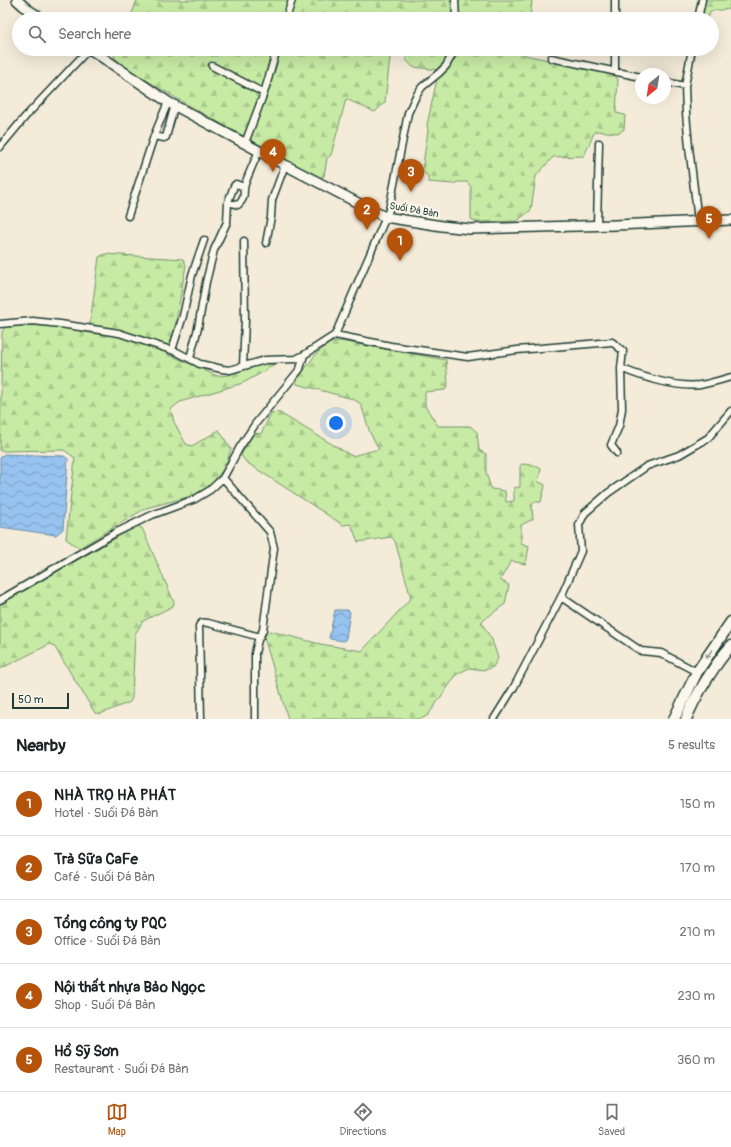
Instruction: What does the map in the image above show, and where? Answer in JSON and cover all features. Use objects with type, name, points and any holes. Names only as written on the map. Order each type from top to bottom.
[{"type":"main road","points":[[674,719],[697,672],[731,622]]},
{"type":"main road","points":[[686,719],[690,709],[722,657],[731,646]]},
{"type":"street","points":[[17,0],[32,12]]},
{"type":"street","points":[[288,12],[292,0]]},
{"type":"street","points":[[455,0],[456,12]]},
{"type":"street","points":[[614,0],[615,12]]},
{"type":"street","points":[[699,12],[702,0]]},
{"type":"street","points":[[0,147],[25,117],[83,56]]},
{"type":"street","name":"Suối Đá Bàn","points":[[100,56],[171,103],[385,217],[470,229],[731,220]]},
{"type":"street","points":[[244,143],[264,93],[275,56]]},
{"type":"street","points":[[0,324],[33,321],[87,327],[119,333],[172,350],[200,364],[230,370],[265,360],[296,359],[304,355],[335,335],[388,210],[408,113],[422,87],[446,66],[451,56]]},
{"type":"street","points":[[615,56],[615,71]]},
{"type":"street","points":[[691,56],[685,86],[686,113],[698,221]]},
{"type":"street","points":[[551,58],[635,76]]},
{"type":"street","points":[[212,66],[264,93]]},
{"type":"street","points":[[671,83],[685,86]]},
{"type":"street","points":[[154,136],[166,137],[171,103]]},
{"type":"street","points":[[128,216],[154,136],[171,103]]},
{"type":"street","points":[[597,225],[599,144]]},
{"type":"street","points":[[228,202],[238,205],[240,204],[245,195],[244,187],[259,151]]},
{"type":"street","points":[[266,243],[271,217],[272,200],[285,165]]},
{"type":"street","points":[[190,358],[198,328],[206,282],[214,250],[227,222],[228,202],[236,184],[244,187]]},
{"type":"street","points":[[172,350],[183,316],[192,275],[204,240]]},
{"type":"street","points":[[243,366],[245,320],[244,241]]},
{"type":"street","points":[[335,335],[391,346],[468,358],[517,350],[612,342],[623,351],[621,368],[622,409],[619,426],[611,445],[617,453]]},
{"type":"street","points":[[0,600],[116,533],[152,515],[195,499],[210,490],[223,478],[240,447],[256,423],[300,369],[304,355]]},
{"type":"street","points":[[621,368],[634,374],[679,385],[701,384],[731,377]]},
{"type":"street","points":[[494,719],[514,687],[561,597],[581,551],[579,525],[585,513],[608,493],[647,466],[679,455],[708,438],[731,411]]},
{"type":"street","points":[[223,478],[270,532],[273,539],[273,556],[263,630],[254,653],[255,719]]},
{"type":"street","points":[[561,597],[641,650],[661,653],[697,672]]},
{"type":"street","points":[[201,719],[198,626],[200,623],[208,623],[260,637]]},
{"type":"green space","points":[[137,0],[532,0],[531,12],[133,12]]},
{"type":"green space","points":[[704,0],[731,0],[731,9],[702,12]]},
{"type":"green space","points":[[390,56],[385,102],[375,112],[346,99],[331,155],[327,158],[324,176],[317,179],[280,156],[191,107],[123,66],[114,57]]},
{"type":"green space","points":[[406,56],[530,56],[610,73],[618,79],[616,113],[625,115],[624,129],[619,133],[595,131],[584,156],[553,157],[536,176],[531,210],[517,221],[476,222],[471,219],[471,187],[467,182],[457,182],[454,184],[428,182],[428,176],[422,171],[428,130],[427,125],[439,70],[413,67],[406,60]]},
{"type":"green space","points":[[105,254],[183,259],[186,265],[175,327],[168,354],[217,376],[229,375],[267,363],[275,365],[243,383],[180,402],[171,409],[174,422],[186,444],[192,446],[219,430],[231,449],[225,467],[211,485],[195,495],[146,508],[79,548],[66,539],[75,458],[64,450],[0,451],[2,332],[5,327],[30,326],[63,327],[89,331],[99,257]]},
{"type":"green space","points":[[340,341],[446,360],[448,384],[445,390],[425,392],[425,406],[438,426],[470,426],[477,432],[479,450],[486,454],[486,472],[491,489],[505,491],[506,502],[514,501],[514,488],[520,487],[520,466],[522,464],[534,465],[541,469],[538,482],[544,484],[545,486],[541,502],[533,502],[533,519],[521,525],[521,543],[529,546],[526,564],[511,561],[500,580],[509,585],[505,604],[481,622],[492,640],[498,658],[493,667],[485,670],[469,668],[457,674],[428,715],[421,719],[288,719],[264,637],[270,631],[320,644],[362,651],[411,598],[395,541],[391,537],[358,542],[351,524],[343,525],[246,462],[241,455],[254,433],[261,434],[271,413],[278,412],[352,456],[379,449],[370,433],[361,404],[353,399],[297,384],[296,381],[316,354],[330,343]]},
{"type":"green space","points":[[137,526],[142,528],[174,602],[173,606],[143,621],[135,634],[132,698],[130,702],[100,714],[95,713],[54,646],[50,644],[0,669],[0,604]]},
{"type":"water","points":[[4,454],[64,456],[68,459],[63,529],[56,535],[0,527],[0,458]]},
{"type":"water","points":[[335,610],[348,610],[350,612],[346,638],[344,641],[329,638]]},
{"type":"place","name":"Nội thất nhựa Bảo Ngọc","points":[[273,172]]},
{"type":"place","name":"Tổng công ty PQC","points":[[411,192]]},
{"type":"place","name":"Trà Sữa CaFe","points":[[367,230]]},
{"type":"place","name":"Hồ Sỹ Sơn","points":[[709,239]]},
{"type":"place","name":"NHÀ TRỌ HÀ PHÁT","points":[[400,261]]}]
